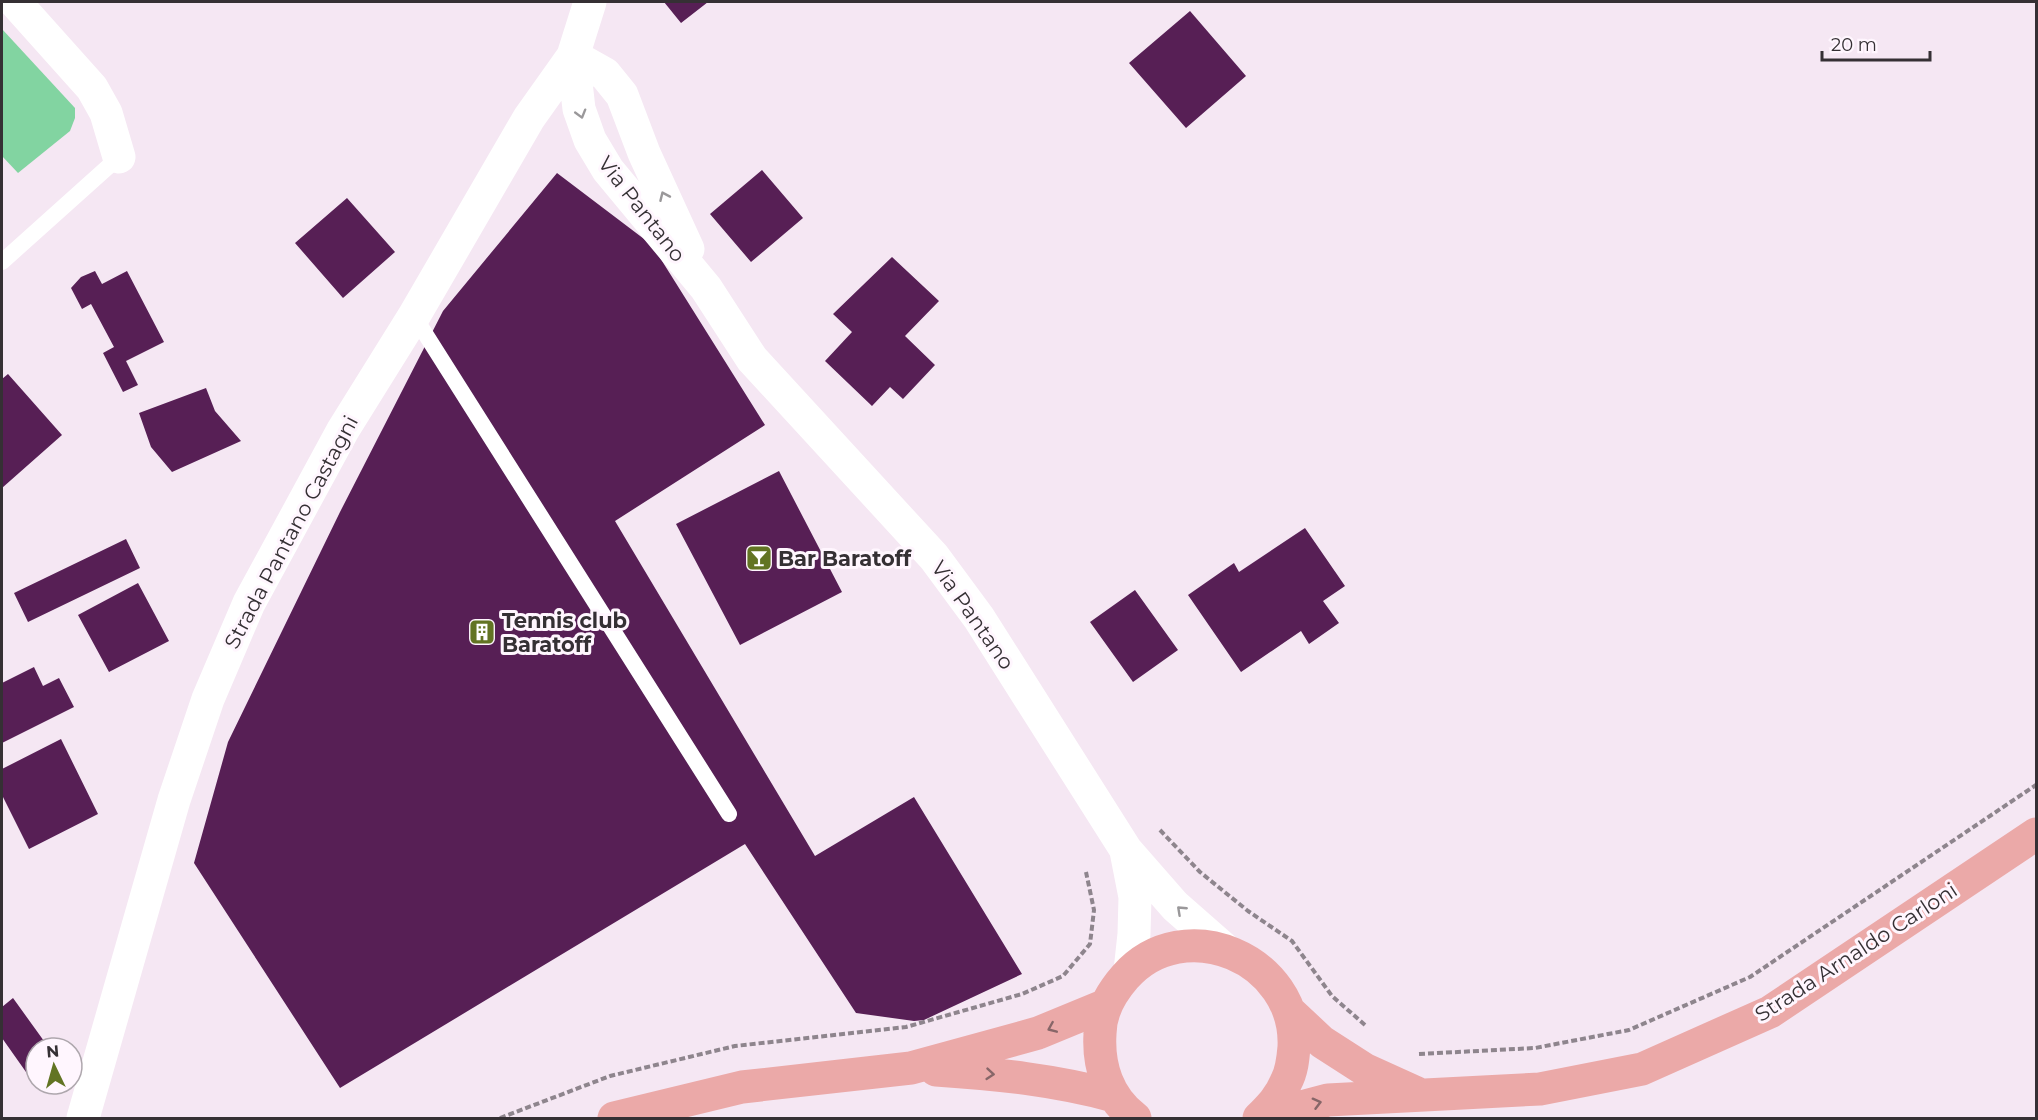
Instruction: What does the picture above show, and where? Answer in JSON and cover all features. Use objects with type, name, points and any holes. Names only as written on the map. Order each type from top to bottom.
[{"type":"main road","name":"Strada Arnaldo Carloni","points":[[1260,1119],[1328,1100],[1540,1089],[1641,1069],[1770,1012],[2037,834]]},
{"type":"main road","points":[[1127,1112],[1103,1074],[1099,1051],[1100,1028],[1106,1005],[1116,987],[1130,971],[1151,956],[1174,948],[1199,945],[1224,949],[1246,958],[1264,972],[1280,991],[1290,1012],[1294,1035],[1293,1059],[1287,1081],[1275,1102],[1260,1119]]},
{"type":"main road","points":[[614,1119],[742,1087],[911,1068],[1038,1034],[1106,1005]]},
{"type":"main road","name":"Strada Arnaldo Carloni","points":[[1290,1012],[1322,1042],[1364,1069],[1421,1095]]},
{"type":"main road","points":[[911,1068],[1012,1076],[1079,1086],[1127,1112]]},
{"type":"street","points":[[15,2],[92,88],[106,113],[119,157]]},
{"type":"street","name":"Via Pantano","points":[[590,2],[573,56],[579,109],[590,140],[608,170],[706,288],[752,359],[934,557],[980,618],[1126,850],[1175,906],[1224,949]]},
{"type":"street","name":"Via Pantano","points":[[573,56],[605,74],[622,94],[645,153],[706,288]]},
{"type":"street","name":"Strada Pantano Castagni","points":[[83,1119],[174,800],[208,699],[249,603],[343,430],[414,316],[530,118],[573,56]]},
{"type":"street","name":"Via Pantano","points":[[1126,850],[1135,897],[1130,971]]},
{"type":"lane","points":[[2,262],[119,157]]},
{"type":"lane","points":[[414,316],[729,814]]},
{"type":"path","points":[[1420,1054],[1535,1048],[1629,1030],[1750,977],[2037,785]]},
{"type":"path","points":[[906,1028],[1022,994],[1063,976],[1090,944],[1094,910],[1086,873]]},
{"type":"green space","points":[[2,29],[75,108],[75,118],[70,131],[18,173],[2,156]]},
{"type":"building","points":[[664,2],[708,2],[681,23]]},
{"type":"building","points":[[1190,11],[1246,76],[1186,128],[1129,63]]},
{"type":"building","points":[[762,170],[803,218],[751,262],[710,214]]},
{"type":"building","name":"Tennis club Baratoff","points":[[557,173],[652,245],[765,425],[615,521],[815,856],[914,797],[1022,974],[924,1020],[914,1021],[856,1013],[745,844],[340,1088],[194,863],[228,742],[340,512],[443,311]]},
{"type":"building","points":[[347,198],[395,252],[343,298],[295,243]]},
{"type":"building","points":[[892,257],[939,301],[905,336],[935,365],[903,399],[890,387],[872,406],[825,361],[852,332],[833,314]]},
{"type":"building","points":[[95,271],[102,284],[127,271],[164,342],[126,361],[138,385],[123,392],[103,353],[114,347],[91,304],[82,309],[71,288],[81,277]]},
{"type":"building","points":[[8,374],[62,435],[2,488],[2,379]]},
{"type":"building","points":[[206,388],[215,411],[241,441],[172,472],[151,447],[139,413]]},
{"type":"building","name":"Bar Baratoff","points":[[779,471],[842,592],[740,645],[676,524]]},
{"type":"building","points":[[1305,528],[1345,586],[1323,601],[1339,623],[1309,644],[1301,631],[1241,672],[1188,595],[1234,563],[1239,572]]},
{"type":"building","points":[[126,539],[140,568],[28,622],[14,593]]},
{"type":"building","points":[[138,583],[169,641],[109,672],[78,615]]},
{"type":"building","points":[[1135,590],[1178,650],[1133,682],[1090,622]]},
{"type":"building","points":[[34,667],[43,686],[59,678],[74,707],[2,743],[2,683]]},
{"type":"building","points":[[61,739],[98,814],[29,849],[2,795],[2,769]]},
{"type":"building","points":[[13,998],[40,1036],[24,1036],[24,1069],[2,1038],[2,1007]]},
{"type":"place","name":"Bar Baratoff","points":[[759,558]]},
{"type":"place","name":"Tennis club Baratoff","points":[[482,632]]}]
